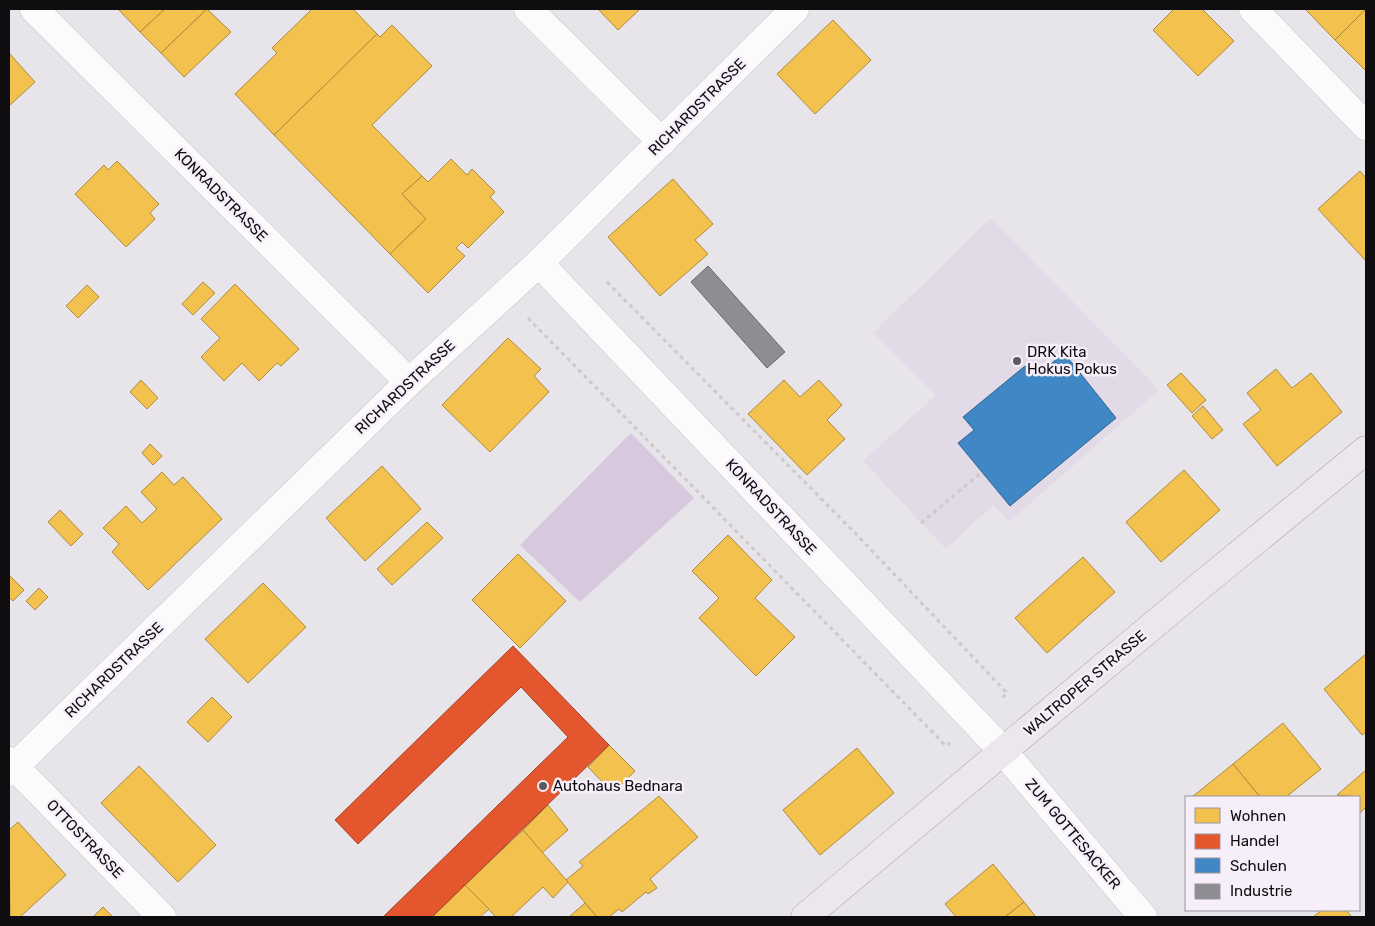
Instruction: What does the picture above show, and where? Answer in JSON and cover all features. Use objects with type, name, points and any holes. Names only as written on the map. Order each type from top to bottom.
[{"type":"main road","name":"WALTROPER STRASSE","points":[[805,917],[1366,450]]},
{"type":"street","name":"KONRADSTRASSE","points":[[34,9],[408,382]]},
{"type":"street","points":[[528,9],[662,142]]},
{"type":"street","name":"RICHARDSTRASSE","points":[[11,767],[408,382],[540,263],[795,9]]},
{"type":"street","points":[[1253,9],[1366,126]]},
{"type":"street","name":"KONRADSTRASSE","points":[[540,263],[1003,751]]},
{"type":"street","name":"ZUM GOTTESACKER","points":[[1003,751],[1143,917]]},
{"type":"street","name":"OTTOSTRASSE","points":[[11,767],[162,917]]},
{"type":"path","points":[[505,294],[946,746],[1008,693],[857,535],[606,282]]},
{"type":"path","points":[[921,523],[982,472]]},
{"type":"shaded area","name":"DRK Kita Hokus Pokus","points":[[991,218],[1159,390],[1009,522],[993,505],[946,549],[863,461],[936,395],[873,333]]},
{"type":"shaded area","points":[[631,433],[694,498],[580,602],[520,545]]},
{"type":"building: Wohnen","points":[[118,9],[165,9],[140,32]]},
{"type":"building: Wohnen","points":[[165,9],[207,9],[161,53],[140,32]]},
{"type":"building: Wohnen","points":[[207,9],[231,32],[184,77],[161,53]]},
{"type":"building: Wohnen","points":[[312,9],[353,9],[377,34],[274,135],[235,94],[277,53],[272,48]]},
{"type":"building: Wohnen","points":[[598,9],[640,9],[618,30]]},
{"type":"building: Wohnen","points":[[1174,9],[1202,9],[1234,41],[1198,76],[1153,30]]},
{"type":"building: Wohnen","points":[[1305,9],[1366,9],[1335,40]]},
{"type":"building: Wohnen","points":[[1366,9],[1366,71],[1335,40]]},
{"type":"building: Wohnen","points":[[833,20],[871,60],[815,114],[777,74]]},
{"type":"building: Wohnen","points":[[392,25],[432,66],[372,125],[422,176],[402,194],[426,219],[390,254],[274,135],[377,34],[380,37]]},
{"type":"building: Wohnen","points":[[9,53],[35,82],[9,106]]},
{"type":"building: Wohnen","points":[[451,159],[467,175],[472,169],[495,192],[490,197],[504,212],[468,248],[462,242],[456,248],[465,256],[428,293],[390,254],[426,219],[402,194],[422,176],[428,182]]},
{"type":"building: Wohnen","points":[[117,161],[159,204],[150,213],[155,219],[126,247],[75,194],[104,165],[108,170]]},
{"type":"building: Wohnen","points":[[1360,171],[1366,178],[1366,261],[1318,209]]},
{"type":"building: Wohnen","points":[[673,179],[713,224],[695,240],[708,254],[660,296],[608,237]]},
{"type":"building: Wohnen","points":[[203,282],[215,293],[193,315],[182,304]]},
{"type":"building: Wohnen","points":[[235,284],[299,349],[281,366],[277,363],[259,381],[242,363],[224,381],[201,357],[220,338],[201,319]]},
{"type":"building: Wohnen","points":[[87,285],[99,297],[78,318],[66,306]]},
{"type":"building: Wohnen","points":[[508,338],[541,369],[534,376],[549,392],[490,452],[442,405]]},
{"type":"building: Wohnen","points":[[1276,369],[1292,388],[1311,373],[1342,412],[1277,466],[1243,424],[1261,410],[1247,393]]},
{"type":"building: Wohnen","points":[[1181,373],[1206,400],[1192,413],[1167,385]]},
{"type":"building: Wohnen","points":[[141,380],[158,398],[147,409],[130,392]]},
{"type":"building: Wohnen","points":[[784,380],[800,397],[819,380],[842,405],[827,420],[845,439],[807,475],[748,414]]},
{"type":"building: Wohnen","points":[[1203,406],[1223,430],[1212,439],[1192,416]]},
{"type":"building: Wohnen","points":[[150,444],[162,456],[153,465],[142,453]]},
{"type":"building: Wohnen","points":[[382,466],[421,509],[365,561],[326,518]]},
{"type":"building: Wohnen","points":[[1184,470],[1220,510],[1161,562],[1126,522]]},
{"type":"building: Wohnen","points":[[162,472],[174,485],[183,477],[222,519],[148,590],[112,552],[119,544],[103,528],[126,506],[142,523],[157,509],[141,492]]},
{"type":"building: Wohnen","points":[[60,510],[83,534],[71,546],[48,522]]},
{"type":"building: Wohnen","points":[[427,522],[443,538],[392,585],[377,569]]},
{"type":"building: Wohnen","points":[[728,535],[772,580],[755,598],[795,637],[756,676],[699,618],[719,598],[692,571]]},
{"type":"building: Wohnen","points":[[518,554],[566,601],[520,648],[472,600]]},
{"type":"building: Wohnen","points":[[1083,557],[1115,592],[1047,653],[1015,618]]},
{"type":"building: Wohnen","points":[[9,575],[24,590],[13,601],[9,597]]},
{"type":"building: Wohnen","points":[[263,583],[306,627],[248,683],[205,639]]},
{"type":"building: Wohnen","points":[[39,588],[48,597],[35,610],[26,601]]},
{"type":"building: Wohnen","points":[[1366,654],[1366,732],[1362,735],[1324,689]]},
{"type":"building: Wohnen","points":[[212,697],[232,717],[208,742],[187,722]]},
{"type":"building: Wohnen","points":[[1283,723],[1321,769],[1287,796],[1259,796],[1233,764]]},
{"type":"building: Wohnen","points":[[609,745],[635,771],[613,793],[588,767]]},
{"type":"building: Wohnen","points":[[857,748],[894,793],[820,855],[783,810]]},
{"type":"building: Wohnen","points":[[1233,764],[1259,796],[1193,796]]},
{"type":"building: Wohnen","points":[[139,766],[216,845],[178,882],[101,803]]},
{"type":"building: Wohnen","points":[[1366,770],[1366,807],[1360,813],[1360,796],[1337,795]]},
{"type":"building: Wohnen","points":[[659,796],[698,837],[650,879],[657,888],[648,894],[646,892],[622,912],[619,909],[609,917],[597,917],[566,880],[583,866],[579,862]]},
{"type":"building: Wohnen","points":[[548,805],[568,830],[542,853],[523,830]]},
{"type":"building: Wohnen","points":[[18,822],[66,875],[20,917],[10,917],[9,830]]},
{"type":"building: Wohnen","points":[[523,830],[568,882],[553,898],[543,887],[511,917],[496,917],[465,885]]},
{"type":"building: Wohnen","points":[[993,864],[1024,902],[1005,917],[956,917],[945,904]]},
{"type":"building: Wohnen","points":[[465,885],[489,909],[480,917],[432,917]]},
{"type":"building: Wohnen","points":[[1024,902],[1036,917],[1005,917]]},
{"type":"building: Wohnen","points":[[585,903],[597,917],[569,917]]},
{"type":"building: Wohnen","points":[[103,907],[113,917],[93,917]]},
{"type":"building: Wohnen","points":[[1321,911],[1347,911],[1352,917],[1313,917]]},
{"type":"building: Handel","name":"Autohaus Bednara","points":[[513,646],[609,745],[432,917],[383,917],[568,737],[521,687],[358,844],[335,820]]},
{"type":"building: Schulen","points":[[1064,353],[1116,418],[1010,506],[958,443],[974,430],[963,417],[1025,366],[1035,377]]},
{"type":"building: Industrie","points":[[708,266],[785,352],[767,368],[691,282]]},
{"type":"place","name":"DRK Kita Hokus Pokus","points":[[1017,361]]},
{"type":"place","name":"Autohaus Bednara","points":[[543,786]]}]
